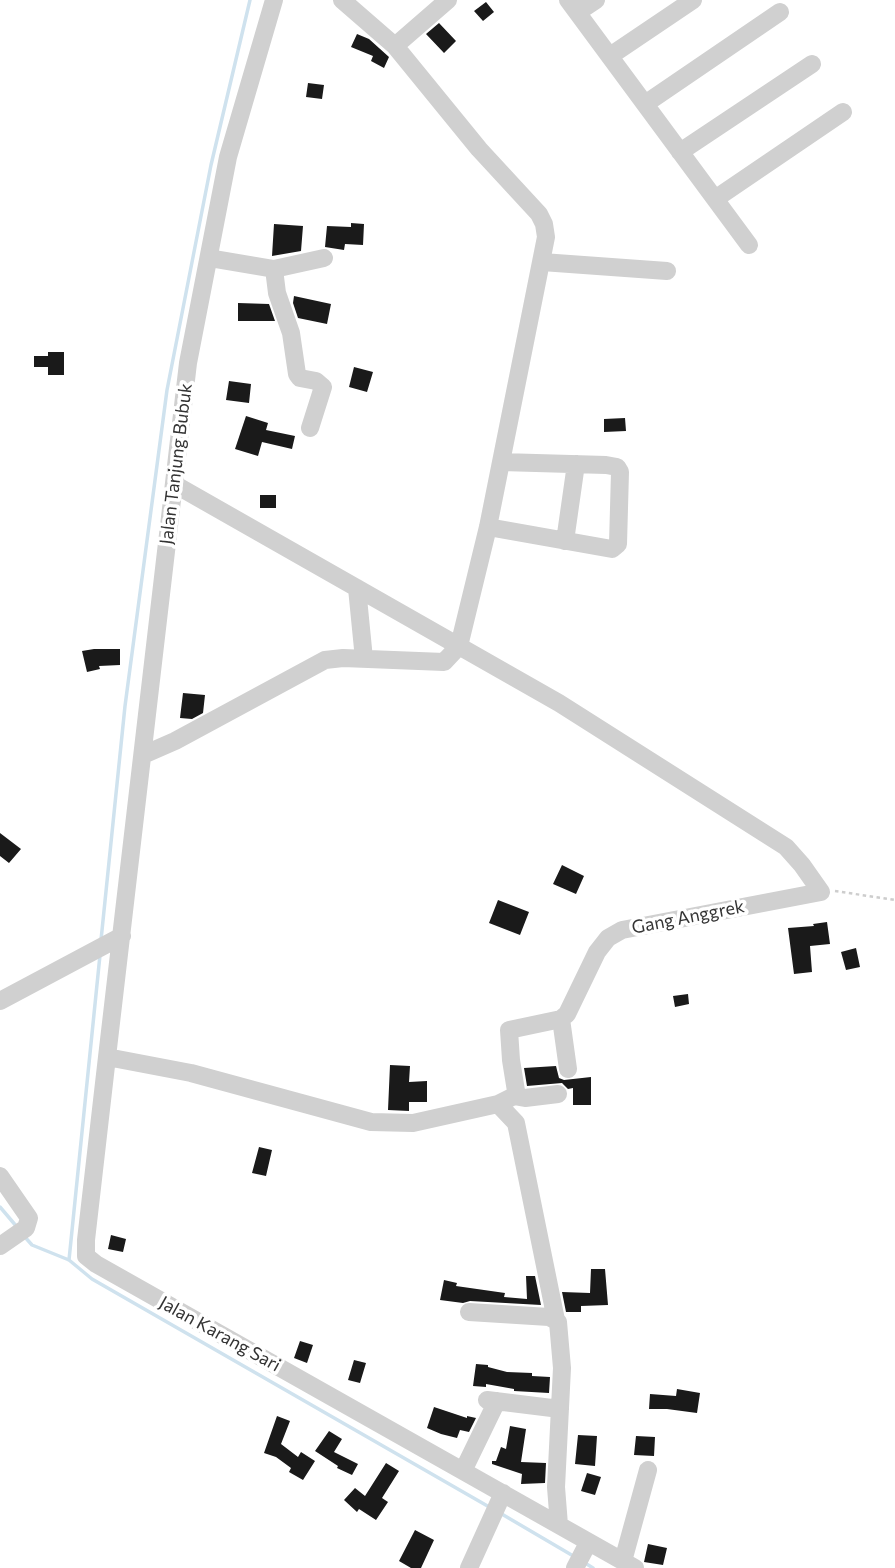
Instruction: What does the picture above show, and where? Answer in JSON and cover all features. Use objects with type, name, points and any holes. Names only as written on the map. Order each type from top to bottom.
[{"type":"street","name":"Jalan Tanjung Bubuk","points":[[116,940],[143,755],[188,363],[228,157],[274,0]]},
{"type":"street","points":[[143,755],[175,741],[325,660],[444,662],[459,646],[488,527],[547,237],[539,214],[479,149],[396,46],[342,0]]},
{"type":"street","points":[[396,46],[448,0]]},
{"type":"street","points":[[596,0],[573,6],[749,245]]},
{"type":"street","points":[[610,56],[693,0]]},
{"type":"street","points":[[645,104],[780,12]]},
{"type":"street","points":[[680,152],[812,65]]},
{"type":"street","points":[[715,199],[843,112]]},
{"type":"street","points":[[209,258],[274,269],[324,258]]},
{"type":"street","points":[[542,262],[667,271]]},
{"type":"street","points":[[274,269],[277,293],[292,333],[297,374],[300,378],[316,381],[323,387],[310,428]]},
{"type":"street","points":[[488,527],[612,549],[618,544],[620,472],[613,465],[501,462]]},
{"type":"street","points":[[565,541],[576,464]]},
{"type":"street","points":[[174,484],[559,703],[786,847],[828,892]]},
{"type":"street","points":[[357,588],[364,659]]},
{"type":"street","name":"Gang Anggrek","points":[[561,1019],[567,1014],[597,952],[608,938],[622,930],[828,892]]},
{"type":"street","points":[[0,1001],[116,940]]},
{"type":"street","name":"Jalan Karang Sari","points":[[116,940],[107,1056],[86,1240],[89,1260],[463,1471],[501,1498],[559,1525],[586,1546],[629,1564]]},
{"type":"street","points":[[506,1100],[516,1091],[510,1060],[509,1030],[561,1019],[568,1069]]},
{"type":"street","points":[[107,1056],[191,1073],[371,1122],[412,1123],[506,1100],[558,1094]]},
{"type":"street","points":[[506,1100],[516,1123],[556,1320],[562,1368],[556,1487],[559,1525]]},
{"type":"street","points":[[0,1176],[28,1214],[29,1223],[3,1245]]},
{"type":"street","points":[[469,1312],[549,1317],[556,1320]]},
{"type":"street","points":[[463,1471],[490,1400],[560,1409]]},
{"type":"street","points":[[629,1564],[648,1470]]},
{"type":"street","points":[[469,1568],[501,1498]]},
{"type":"street","points":[[575,1568],[586,1546]]},
{"type":"path","points":[[828,892],[893,899]]},
{"type":"building","points":[[486,2],[494,12],[483,21],[474,11]]},
{"type":"building","points":[[439,23],[456,41],[444,53],[426,34]]},
{"type":"building","points":[[357,34],[369,39],[389,57],[384,68],[371,61],[373,56],[351,47]]},
{"type":"building","points":[[308,83],[324,85],[322,99],[306,97]]},
{"type":"building","points":[[351,223],[364,224],[363,245],[345,244],[344,250],[325,247],[327,226],[351,227]]},
{"type":"building","points":[[274,224],[303,226],[301,251],[272,256]]},
{"type":"building","points":[[294,296],[331,304],[327,324],[298,318],[293,303]]},
{"type":"building","points":[[238,303],[269,304],[275,321],[238,321]]},
{"type":"building","points":[[48,352],[64,352],[64,375],[48,375],[48,367],[34,367],[34,356],[48,356]]},
{"type":"building","points":[[354,367],[373,372],[367,392],[349,387]]},
{"type":"building","points":[[229,381],[251,384],[249,403],[226,400]]},
{"type":"building","points":[[246,416],[268,423],[266,430],[295,436],[292,449],[262,442],[258,456],[235,449]]},
{"type":"building","points":[[625,418],[626,431],[604,432],[604,419]]},
{"type":"building","points":[[260,495],[276,495],[276,508],[260,508]]},
{"type":"building","points":[[120,649],[120,665],[99,666],[100,669],[87,672],[82,651]]},
{"type":"building","points":[[183,693],[205,695],[203,713],[192,719],[180,718]]},
{"type":"building","points":[[0,833],[21,849],[9,863],[0,856]]},
{"type":"building","points":[[562,865],[584,876],[576,894],[553,884]]},
{"type":"building","points":[[498,900],[529,912],[520,935],[489,923]]},
{"type":"building","points":[[827,922],[830,944],[810,946],[812,972],[794,974],[788,928]]},
{"type":"building","points":[[856,948],[860,967],[846,970],[841,952]]},
{"type":"building","points":[[688,994],[689,1004],[675,1007],[673,996]]},
{"type":"building","points":[[390,1065],[410,1066],[409,1082],[427,1081],[427,1102],[409,1102],[409,1111],[388,1110]]},
{"type":"building","points":[[556,1066],[559,1078],[564,1080],[591,1077],[591,1105],[573,1105],[573,1088],[568,1089],[562,1083],[527,1086],[524,1068]]},
{"type":"building","points":[[259,1147],[272,1150],[266,1176],[252,1173]]},
{"type":"building","points":[[111,1235],[126,1239],[123,1252],[108,1249]]},
{"type":"building","points":[[591,1269],[605,1269],[608,1305],[581,1306],[581,1312],[566,1312],[562,1292],[590,1293]]},
{"type":"building","points":[[526,1276],[535,1276],[541,1305],[440,1300],[444,1280],[457,1283],[456,1286],[505,1293],[504,1297],[527,1299]]},
{"type":"building","points":[[300,1341],[313,1345],[307,1363],[294,1358]]},
{"type":"building","points":[[354,1360],[366,1363],[360,1383],[348,1380]]},
{"type":"building","points":[[476,1364],[507,1372],[550,1377],[549,1393],[514,1391],[486,1384],[486,1387],[473,1386]]},
{"type":"building","points":[[677,1389],[700,1393],[697,1413],[649,1409],[650,1394],[676,1396]]},
{"type":"building","points":[[434,1407],[467,1418],[476,1418],[469,1432],[460,1430],[457,1438],[441,1434],[427,1428]]},
{"type":"building","points":[[277,1416],[290,1421],[281,1444],[298,1457],[301,1452],[315,1461],[303,1480],[289,1472],[291,1468],[276,1457],[264,1453]]},
{"type":"building","points":[[510,1426],[526,1429],[521,1462],[546,1463],[545,1483],[521,1484],[522,1474],[492,1464],[492,1461],[496,1461],[501,1447],[506,1449]]},
{"type":"building","points":[[329,1431],[342,1439],[334,1452],[358,1464],[352,1475],[337,1468],[338,1466],[315,1451]]},
{"type":"building","points":[[578,1435],[597,1436],[595,1466],[575,1464]]},
{"type":"building","points":[[636,1436],[655,1437],[654,1456],[634,1455]]},
{"type":"building","points":[[386,1463],[399,1471],[382,1498],[388,1502],[376,1520],[359,1509],[357,1512],[344,1500],[355,1488],[365,1496]]},
{"type":"building","points":[[587,1473],[601,1477],[595,1495],[581,1491]]},
{"type":"building","points":[[415,1530],[434,1540],[421,1568],[411,1568],[399,1561]]},
{"type":"building","points":[[648,1544],[667,1548],[663,1565],[644,1562]]},
{"type":"waterway","points":[[101,940],[125,706],[167,390],[211,165],[250,0]]},
{"type":"waterway","points":[[69,1260],[100,955]]},
{"type":"waterway","points":[[0,1207],[17,1227]]},
{"type":"waterway","points":[[24,1236],[32,1245],[69,1260],[92,1279],[491,1508]]},
{"type":"waterway","points":[[500,1513],[575,1557]]},
{"type":"waterway","points":[[585,1563],[593,1568]]}]
